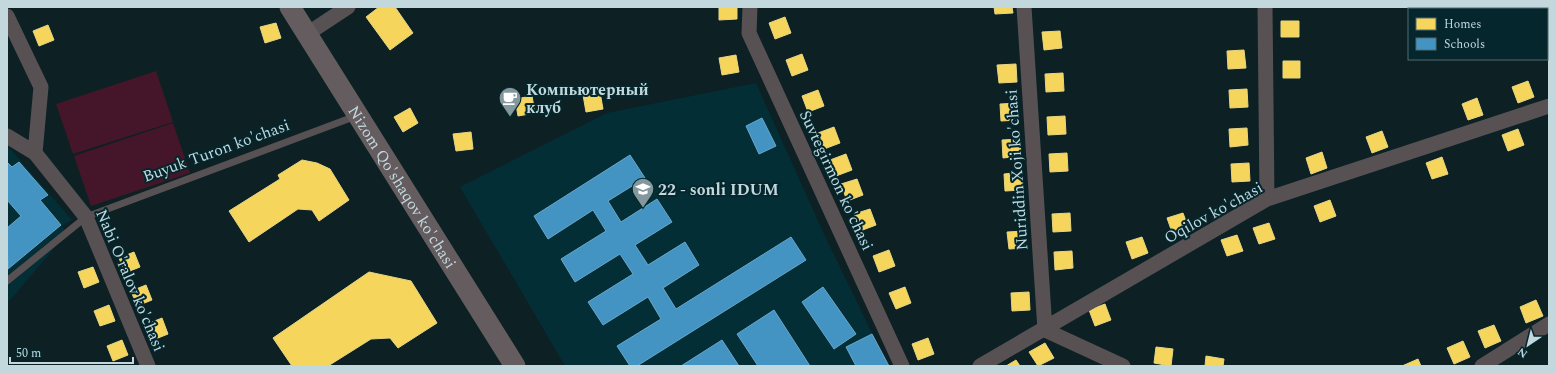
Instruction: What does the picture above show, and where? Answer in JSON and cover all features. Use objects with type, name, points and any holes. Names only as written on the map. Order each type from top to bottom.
[{"type":"main road","name":"Nizom Qo'shaqov ko'chasi","points":[[290,7],[515,366]]},
{"type":"street","points":[[307,34],[348,7]]},
{"type":"street","name":"Suvtegirmon ko'chasi","points":[[750,7],[749,33],[902,366]]},
{"type":"street","name":"Nuriddin Xoji ko'chasi","points":[[1024,7],[1045,330]]},
{"type":"street","points":[[1265,7],[1268,199]]},
{"type":"street","points":[[7,16],[40,87],[35,153],[7,136]]},
{"type":"street","name":"Oqilov ko'chasi","points":[[980,366],[1045,330],[1268,199],[1549,106]]},
{"type":"street","name":"Nabi O'ralov ko'chasi","points":[[35,153],[86,217],[148,366]]},
{"type":"street","points":[[1482,366],[1549,324]]},
{"type":"street","points":[[1045,330],[1123,366]]},
{"type":"lane","name":"Buyuk Turon ko'chasi","points":[[7,281],[86,217],[358,116]]},
{"type":"shaded area","points":[[156,71],[173,122],[73,154],[56,104]]},
{"type":"shaded area","name":"22 - sonli IDUM","points":[[756,83],[823,232],[888,366],[565,366],[460,187],[607,113]]},
{"type":"shaded area","points":[[173,123],[190,173],[91,206],[74,156]]},
{"type":"shaded area","points":[[7,145],[72,220],[62,226],[67,233],[7,302]]},
{"type":"building: Homes","points":[[379,7],[395,7],[413,33],[390,50],[366,17]]},
{"type":"building: Homes","points":[[719,7],[737,7],[737,19],[719,20]]},
{"type":"building: Homes","points":[[994,7],[1012,7],[1013,13],[995,14]]},
{"type":"building: Homes","points":[[785,17],[791,33],[775,39],[769,23]]},
{"type":"building: Homes","points":[[1281,21],[1299,21],[1299,37],[1281,37]]},
{"type":"building: Homes","points":[[276,23],[281,38],[265,43],[260,27]]},
{"type":"building: Homes","points":[[48,25],[54,40],[39,46],[33,31]]},
{"type":"building: Homes","points":[[1060,31],[1062,48],[1044,50],[1042,32]]},
{"type":"building: Homes","points":[[1244,50],[1246,68],[1228,69],[1227,51]]},
{"type":"building: Homes","points":[[802,54],[808,70],[792,76],[786,60]]},
{"type":"building: Homes","points":[[736,55],[739,72],[722,75],[719,58]]},
{"type":"building: Homes","points":[[1283,61],[1300,61],[1300,78],[1283,78]]},
{"type":"building: Homes","points":[[1016,64],[1017,82],[999,83],[997,65]]},
{"type":"building: Homes","points":[[1063,73],[1064,91],[1046,92],[1045,74]]},
{"type":"building: Homes","points":[[1528,81],[1534,97],[1518,103],[1512,87]]},
{"type":"building: Homes","points":[[1247,89],[1248,107],[1230,108],[1229,90]]},
{"type":"building: Homes","points":[[818,90],[824,106],[808,112],[802,96]]},
{"type":"building: Homes","points":[[600,92],[603,109],[586,112],[583,95]]},
{"type":"building: Homes","points":[[532,96],[535,113],[518,116],[515,99]]},
{"type":"building: Homes","points":[[1477,98],[1483,115],[1468,120],[1462,104]]},
{"type":"building: Homes","points":[[1018,103],[1019,120],[1001,121],[1000,104]]},
{"type":"building: Homes","points":[[410,108],[418,123],[403,132],[394,117]]},
{"type":"building: Homes","points":[[1065,116],[1066,134],[1048,135],[1047,117]]},
{"type":"building: Homes","points":[[834,127],[840,143],[824,149],[818,133]]},
{"type":"building: Homes","points":[[1247,128],[1248,145],[1230,147],[1229,129]]},
{"type":"building: Homes","points":[[1518,129],[1524,145],[1508,151],[1502,135]]},
{"type":"building: Homes","points":[[1382,131],[1388,147],[1372,153],[1366,137]]},
{"type":"building: Homes","points":[[471,132],[473,149],[456,151],[453,134]]},
{"type":"building: Homes","points":[[1020,139],[1021,156],[1003,158],[1002,140]]},
{"type":"building: Homes","points":[[1322,152],[1327,168],[1311,174],[1306,158]]},
{"type":"building: Homes","points":[[1067,153],[1068,171],[1050,172],[1049,154]]},
{"type":"building: Homes","points":[[846,154],[852,170],[836,176],[830,160]]},
{"type":"building: Homes","points":[[1442,157],[1448,174],[1432,179],[1426,163]]},
{"type":"building: Homes","points":[[302,160],[317,163],[330,169],[349,200],[319,221],[312,210],[298,209],[249,242],[229,211],[280,179],[278,175]]},
{"type":"building: Homes","points":[[1249,163],[1250,181],[1232,182],[1231,164]]},
{"type":"building: Homes","points":[[1022,172],[1023,190],[1005,191],[1004,174]]},
{"type":"building: Homes","points":[[857,179],[863,195],[847,201],[841,184]]},
{"type":"building: Homes","points":[[1330,200],[1336,216],[1320,222],[1314,206]]},
{"type":"building: Homes","points":[[870,209],[876,225],[860,231],[854,214]]},
{"type":"building: Homes","points":[[1070,213],[1071,231],[1053,232],[1052,214]]},
{"type":"building: Homes","points":[[1183,213],[1189,229],[1173,235],[1167,218]]},
{"type":"building: Homes","points":[[1269,223],[1275,239],[1259,244],[1253,228]]},
{"type":"building: Homes","points":[[1025,231],[1026,248],[1009,249],[1007,232]]},
{"type":"building: Homes","points":[[1237,235],[1243,251],[1227,256],[1221,240]]},
{"type":"building: Homes","points":[[1142,237],[1148,253],[1132,259],[1126,242]]},
{"type":"building: Homes","points":[[889,250],[895,266],[879,272],[873,256]]},
{"type":"building: Homes","points":[[1072,251],[1073,268],[1055,270],[1054,252]]},
{"type":"building: Homes","points":[[134,252],[140,267],[125,273],[119,258]]},
{"type":"building: Homes","points":[[93,267],[99,282],[84,288],[78,272]]},
{"type":"building: Homes","points":[[369,272],[411,281],[437,323],[398,348],[390,338],[371,339],[328,366],[292,366],[273,338]]},
{"type":"building: Homes","points":[[146,285],[152,300],[137,306],[131,291]]},
{"type":"building: Homes","points":[[905,287],[911,303],[896,309],[889,293]]},
{"type":"building: Homes","points":[[1029,292],[1030,310],[1012,311],[1011,293]]},
{"type":"building: Homes","points":[[1536,300],[1543,316],[1526,323],[1520,307]]},
{"type":"building: Homes","points":[[1105,304],[1111,320],[1095,326],[1089,310]]},
{"type":"building: Homes","points":[[109,305],[115,321],[100,326],[94,311]]},
{"type":"building: Homes","points":[[162,318],[168,334],[153,340],[147,324]]},
{"type":"building: Homes","points":[[1494,325],[1501,341],[1485,348],[1478,331]]},
{"type":"building: Homes","points":[[928,338],[934,354],[918,360],[912,344]]},
{"type":"building: Homes","points":[[122,340],[128,355],[113,361],[107,346]]},
{"type":"building: Homes","points":[[1463,341],[1470,357],[1454,364],[1447,348]]},
{"type":"building: Homes","points":[[1045,343],[1054,358],[1038,366],[1029,352]]},
{"type":"building: Homes","points":[[1156,347],[1173,349],[1171,366],[1154,363]]},
{"type":"building: Homes","points":[[1206,356],[1224,359],[1223,366],[1205,366]]},
{"type":"building: Homes","points":[[1418,359],[1421,366],[1402,366]]},
{"type":"building: Homes","points":[[1016,360],[1020,366],[1006,366]]},
{"type":"building: Schools","points":[[762,118],[776,146],[759,154],[746,126]]},
{"type":"building: Schools","points":[[630,155],[645,178],[608,201],[621,222],[657,199],[672,222],[635,245],[648,265],[685,242],[699,265],[663,288],[676,309],[791,237],[806,260],[637,366],[630,366],[617,346],[661,319],[648,297],[603,325],[588,302],[633,274],[620,254],[575,282],[561,259],[606,231],[593,210],[548,239],[534,216]]},
{"type":"building: Schools","points":[[7,162],[12,167],[19,162],[48,195],[40,200],[61,225],[8,269],[7,228],[21,216],[7,200]]},
{"type":"building: Schools","points":[[823,287],[856,334],[834,349],[802,302]]},
{"type":"building: Schools","points":[[774,310],[810,366],[758,366],[737,334]]},
{"type":"building: Schools","points":[[872,334],[889,366],[856,366],[846,347]]},
{"type":"building: Schools","points":[[722,340],[739,366],[681,366]]},
{"type":"place","name":"Компьютерный клуб","points":[[510,118]]},
{"type":"place","name":"22 - sonli IDUM","points":[[643,208]]}]
